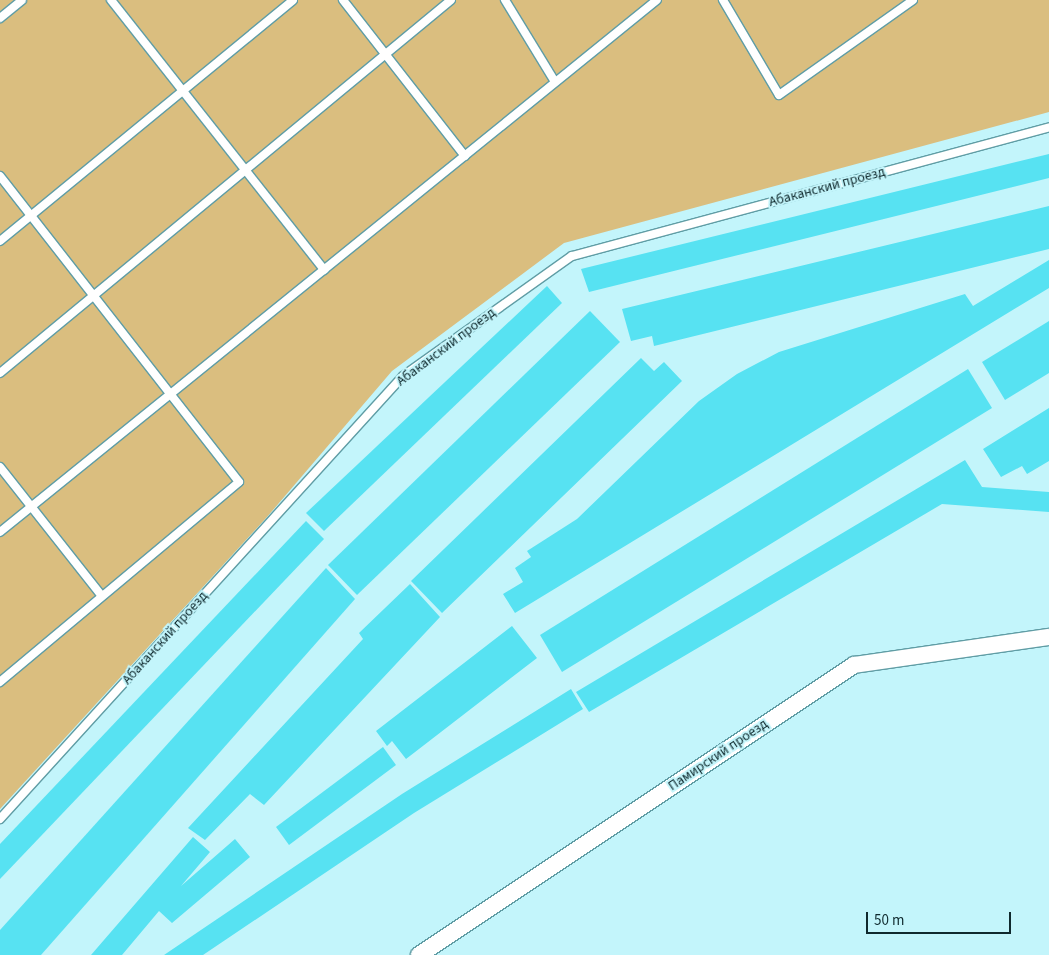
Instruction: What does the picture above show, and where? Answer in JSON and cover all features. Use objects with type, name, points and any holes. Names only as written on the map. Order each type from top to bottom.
[{"type":"street","name":"Памирский проезд","points":[[419,955],[854,665],[1049,637]]},
{"type":"lane","points":[[0,18],[22,0]]},
{"type":"lane","points":[[111,0],[324,270]]},
{"type":"lane","points":[[0,241],[293,0]]},
{"type":"lane","points":[[343,0],[465,156]]},
{"type":"lane","points":[[0,373],[450,0]]},
{"type":"lane","points":[[505,0],[555,82]]},
{"type":"lane","points":[[0,532],[657,0]]},
{"type":"lane","points":[[723,0],[779,95],[913,0]]},
{"type":"lane","name":"Абаканский проезд","points":[[0,819],[403,376],[572,256],[1049,127]]},
{"type":"lane","points":[[0,176],[239,482],[0,682]]},
{"type":"lane","points":[[0,467],[102,596]]},
{"type":"shaded area","points":[[0,0],[1049,0],[1049,112],[564,243],[392,371],[267,517],[0,809]]},
{"type":"building","points":[[1049,154],[1049,178],[589,292],[581,269]]},
{"type":"building","points":[[1049,206],[1049,249],[654,346],[652,336],[631,341],[622,309]]},
{"type":"building","points":[[1049,260],[1049,288],[515,613],[503,594],[523,582],[515,568],[531,557],[527,551],[577,519],[699,401],[737,374],[779,352],[965,294],[973,306]]},
{"type":"building","points":[[547,286],[562,303],[324,531],[306,513]]},
{"type":"building","points":[[590,311],[620,342],[357,595],[328,565]]},
{"type":"building","points":[[1049,321],[1049,373],[1005,400],[982,362]]},
{"type":"building","points":[[641,358],[654,371],[664,362],[682,381],[442,613],[411,581]]},
{"type":"building","points":[[968,369],[992,408],[562,672],[540,635]]},
{"type":"building","points":[[1049,408],[1049,461],[1027,474],[1022,466],[1001,477],[983,449]]},
{"type":"building","points":[[965,460],[982,487],[1049,492],[1049,512],[942,504],[589,712],[576,692]]},
{"type":"building","points":[[306,521],[324,539],[0,879],[0,844]]},
{"type":"building","points":[[326,568],[355,599],[41,955],[0,955],[0,930]]},
{"type":"building","points":[[410,584],[440,617],[264,805],[250,794],[205,840],[188,828],[363,639],[359,633]]},
{"type":"building","points":[[512,626],[537,658],[406,759],[392,741],[387,746],[376,731]]},
{"type":"building","points":[[571,689],[583,709],[414,813],[203,955],[164,955],[402,794]]},
{"type":"building","points":[[383,747],[396,765],[289,845],[276,827]]},
{"type":"building","points":[[193,837],[210,852],[181,886],[235,839],[250,857],[172,923],[159,911],[122,955],[91,955]]}]
